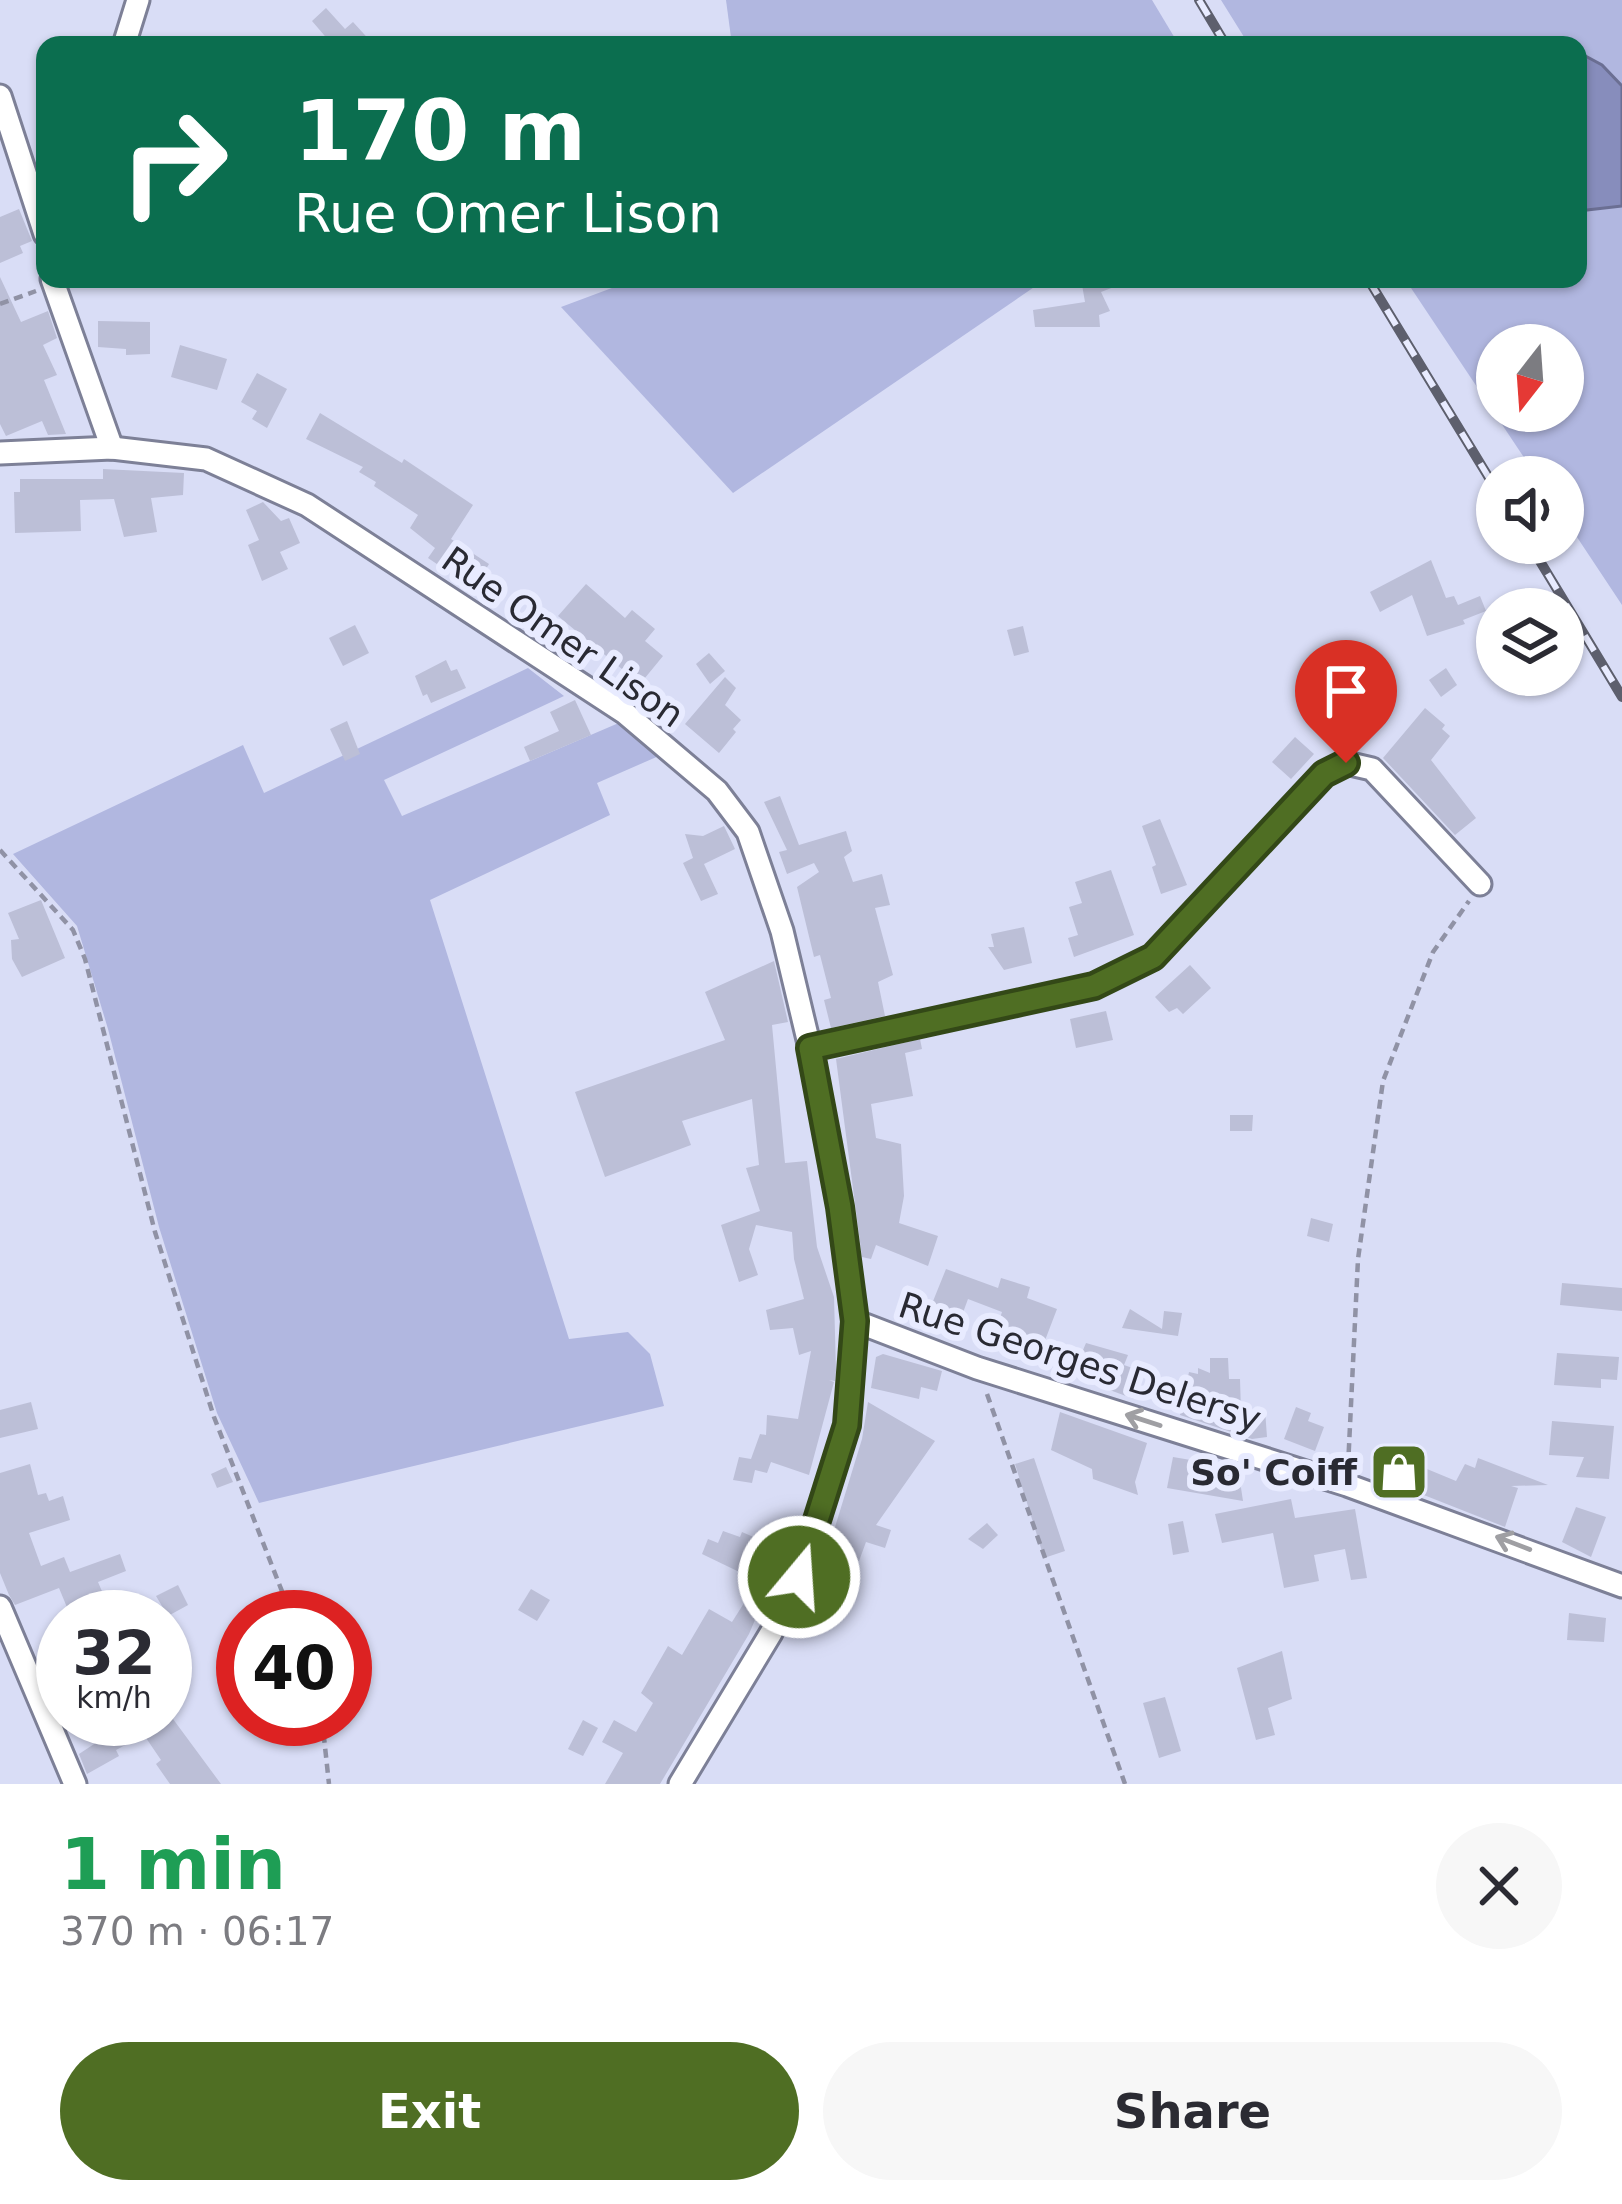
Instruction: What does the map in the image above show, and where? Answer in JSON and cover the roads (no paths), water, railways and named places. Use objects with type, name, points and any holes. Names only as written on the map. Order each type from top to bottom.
[{"type":"street","points":[[127,36],[138,0]]},
{"type":"street","points":[[0,96],[36,206]]},
{"type":"street","points":[[54,288],[112,448]]},
{"type":"street","name":"Rue Omer Lison","points":[[0,453],[112,448],[206,459],[308,505],[625,713],[717,791],[748,832],[782,931],[810,1048],[840,1207],[855,1321],[847,1425],[799,1577],[772,1633],[680,1784]]},
{"type":"street","points":[[810,1048],[1094,986],[1153,957],[1324,774],[1346,763],[1372,769],[1480,884]]},
{"type":"street","name":"Rue Georges Delersy","points":[[855,1321],[977,1368],[1347,1485],[1622,1586]]},
{"type":"street","points":[[0,1607],[75,1784]]},
{"type":"railway","points":[[1199,0],[1221,36]]},
{"type":"railway","points":[[1373,288],[1476,456]]},
{"type":"railway","points":[[1542,564],[1622,697]]},
{"type":"place","name":"So' Coiff","points":[[1399,1472]]}]
